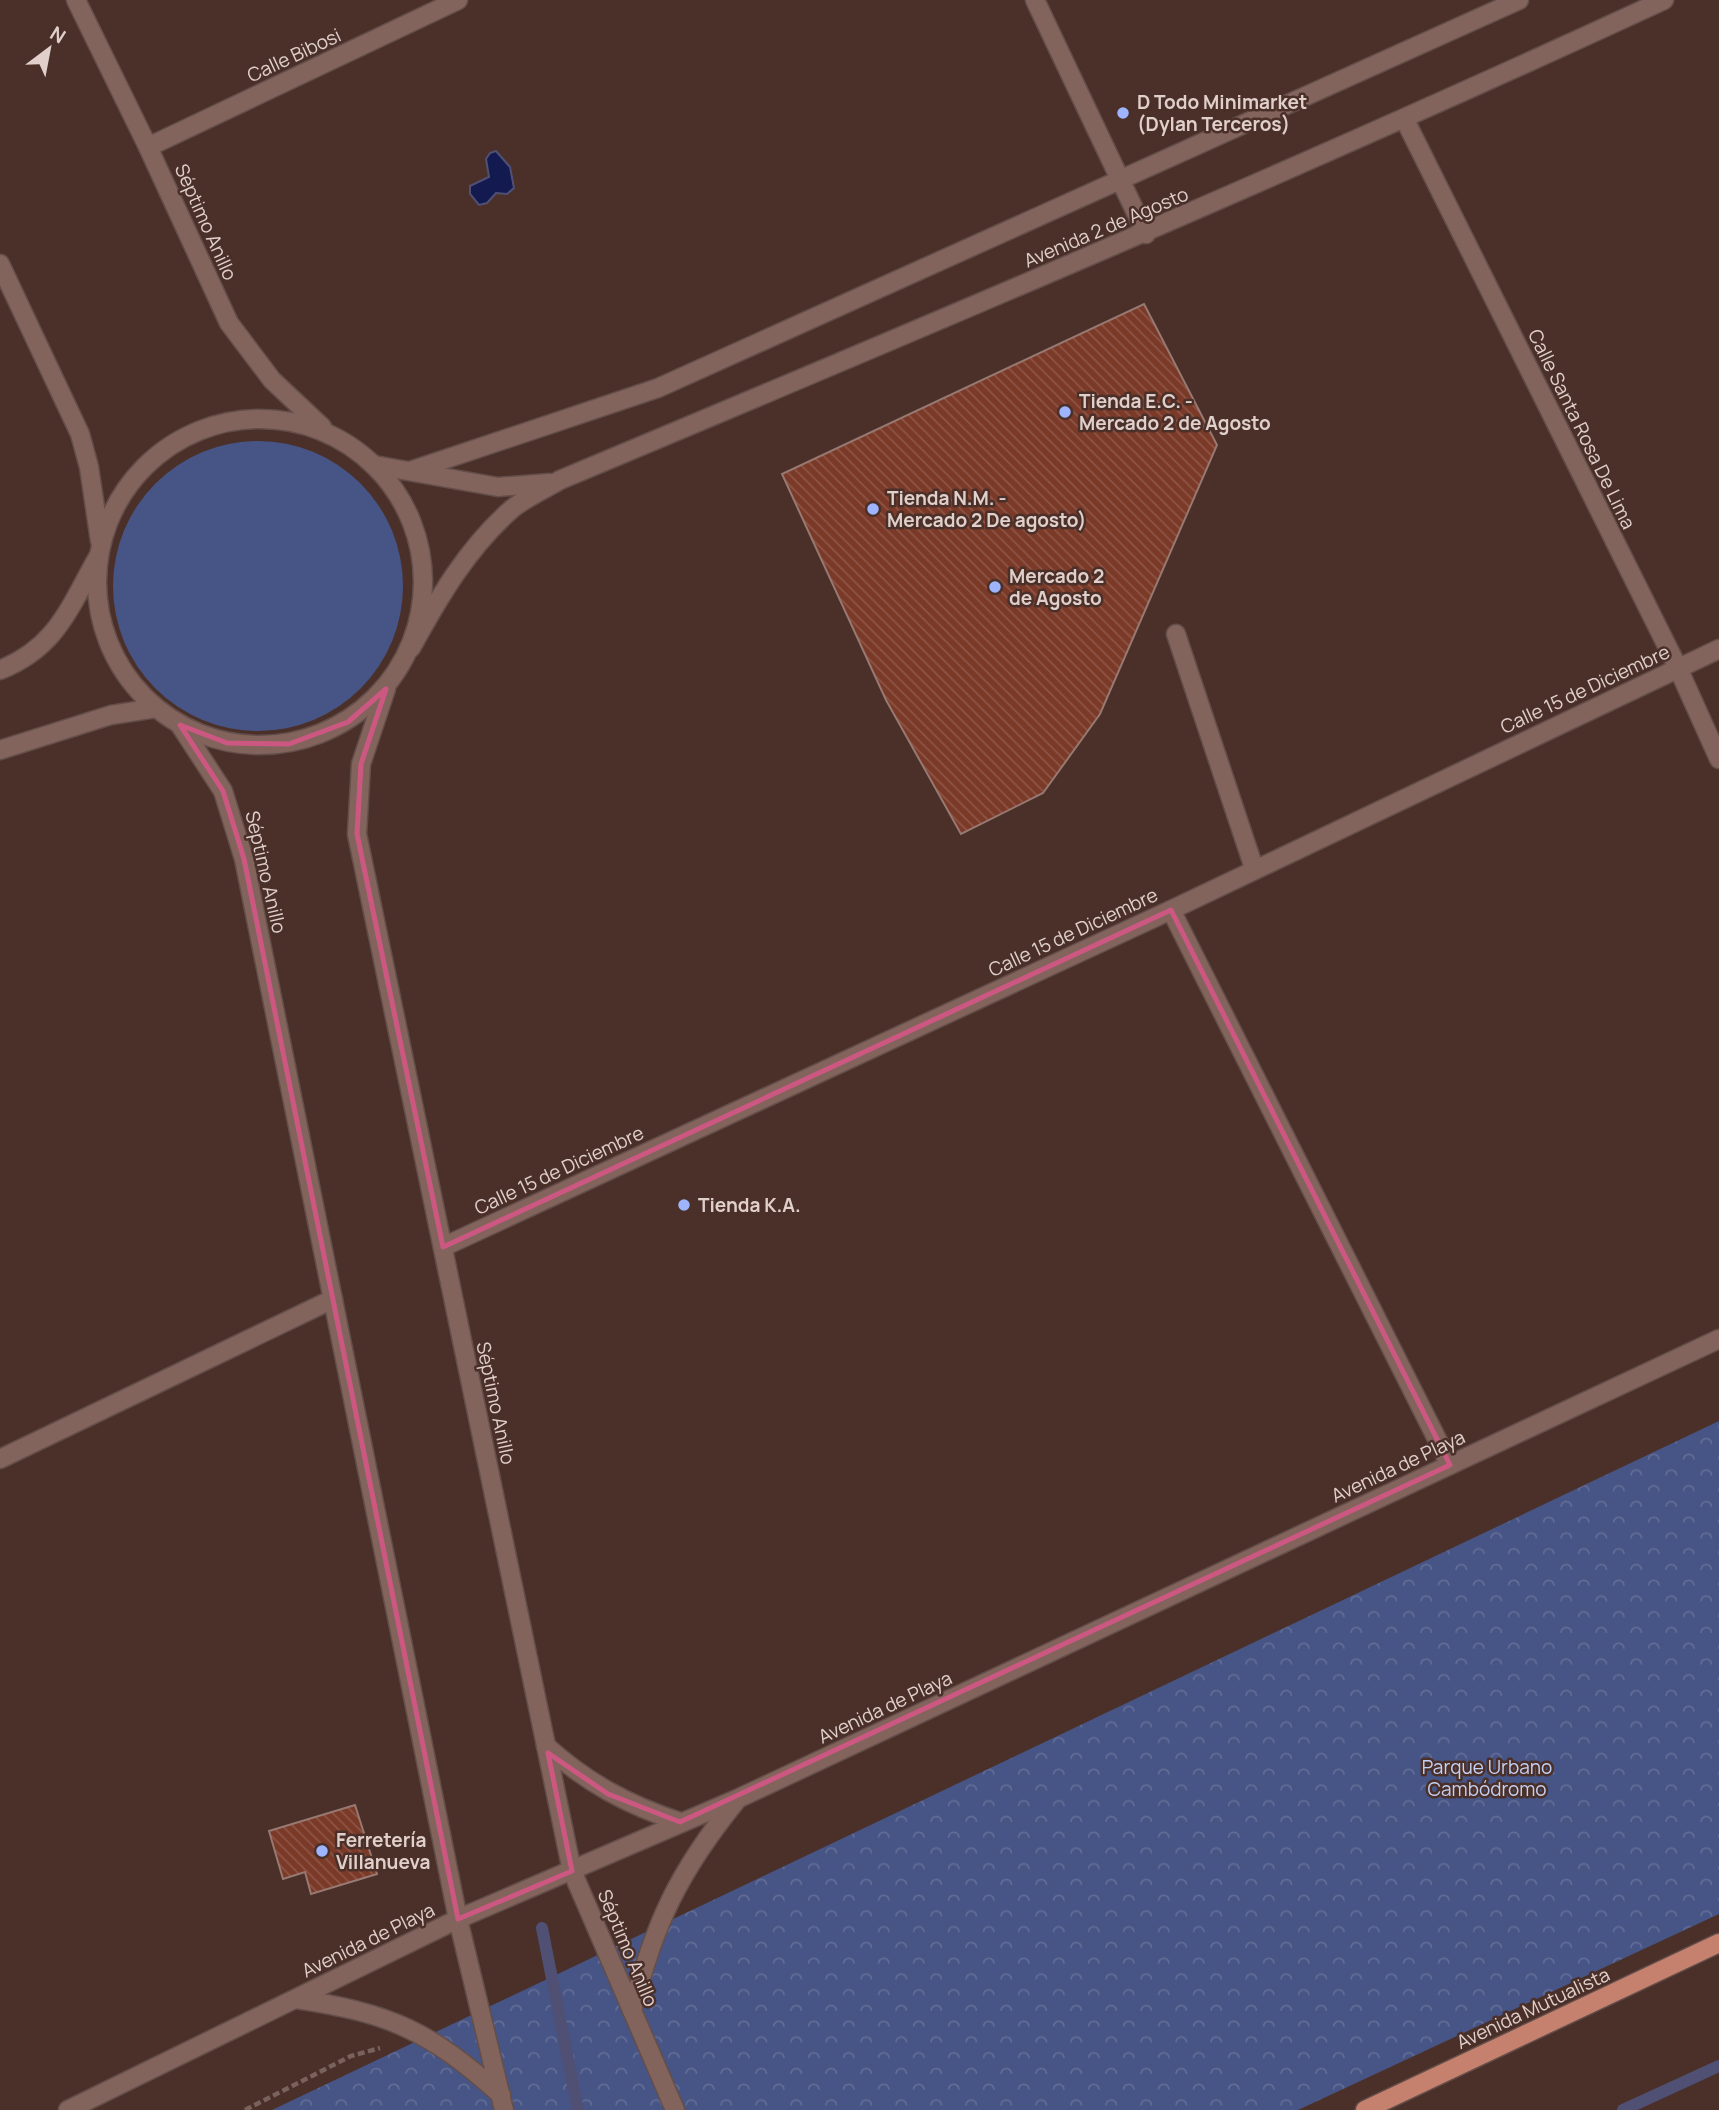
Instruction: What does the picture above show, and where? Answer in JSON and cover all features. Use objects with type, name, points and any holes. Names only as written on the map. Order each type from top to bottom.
[{"type":"main road","name":"Séptimo Anillo","points":[[76,0],[148,147],[229,323],[272,380],[332,436]]},
{"type":"main road","name":"Calle Bibosi","points":[[148,147],[458,0]]},
{"type":"main road","points":[[1035,0],[1119,182],[1146,234]]},
{"type":"main road","points":[[410,471],[658,388],[1519,0]]},
{"type":"main road","name":"Avenida 2 de Agosto","points":[[411,648],[447,583],[473,552],[514,508],[560,481],[1146,234],[1405,120],[1664,0]]},
{"type":"main road","name":"Calle Santa Rosa De Lima","points":[[1405,120],[1678,668],[1719,759]]},
{"type":"main road","points":[[0,264],[80,434],[89,467],[99,551],[98,600],[108,641],[127,677],[156,708],[180,725],[227,743],[289,744],[348,722],[386,689],[411,648],[424,598],[422,556],[405,507],[374,466],[332,436],[309,427],[270,419],[232,421],[184,438],[152,459],[135,477],[114,510],[99,551],[42,648],[24,660],[0,670]]},
{"type":"main road","name":"Avenida 2 de Agosto","points":[[374,466],[498,487],[560,481]]},
{"type":"main road","points":[[1176,634],[1254,868]]},
{"type":"main road","name":"Calle 15 de Diciembre","points":[[443,1247],[1171,910],[1254,868],[1719,649]]},
{"type":"main road","name":"Séptimo Anillo","points":[[386,689],[361,764],[357,834],[572,1871],[674,2110]]},
{"type":"main road","points":[[0,750],[111,715],[156,708]]},
{"type":"main road","name":"Séptimo Anillo","points":[[180,725],[223,791],[236,825],[458,1919],[503,2103]]},
{"type":"main road","points":[[1171,910],[1450,1465]]},
{"type":"main road","points":[[0,1460],[333,1299]]},
{"type":"main road","name":"Avenida de Playa","points":[[68,2110],[458,1919],[737,1799],[1719,1339]]},
{"type":"main road","points":[[546,1746],[575,1772],[608,1794],[680,1822]]},
{"type":"main road","points":[[632,2011],[647,1953],[670,1897],[700,1846],[737,1799]]},
{"type":"main road","name":"Avenida Mutualista","points":[[1365,2110],[1719,1943]]},
{"type":"main road","points":[[296,1999],[353,2008],[408,2027],[458,2056],[503,2103]]},
{"type":"path","points":[[244,2110],[351,2056],[388,2045]]},
{"type":"highlighted area","points":[[386,689],[361,764],[357,834],[443,1247],[1171,910],[1450,1465],[680,1822],[608,1794],[548,1753],[572,1871],[458,1919],[244,859],[223,791],[180,725],[227,743],[289,744],[348,722]]},
{"type":"green space","points":[[258,441],[286,444],[326,458],[350,474],[370,494],[392,531],[400,558],[403,586],[400,614],[386,654],[370,678],[350,698],[313,720],[286,728],[258,731],[230,728],[190,714],[166,698],[146,678],[124,641],[116,614],[113,586],[116,558],[130,518],[146,494],[166,474],[203,452],[230,444]]},
{"type":"green space","name":"Parque Urbano Cambódromo","points":[[1719,1421],[1719,1914],[1298,2110],[272,2110]]},
{"type":"shaded area","points":[[496,151],[510,167],[514,188],[507,194],[496,193],[487,203],[479,205],[470,194],[470,186],[489,177],[486,159],[490,153]]},
{"type":"building","name":"Mercado 2 de Agosto","points":[[1144,304],[1217,445],[1100,714],[1043,793],[961,834],[886,700],[782,474]]},
{"type":"building","name":"Ferretería Villanueva","points":[[355,1805],[377,1874],[311,1894],[305,1872],[283,1879],[269,1831]]},
{"type":"waterway","points":[[542,1928],[578,2110]]},
{"type":"waterway","points":[[1623,2110],[1719,2066]]},
{"type":"place","name":"D Todo Minimarket (Dylan Terceros)","points":[[1123,113]]},
{"type":"place","name":"Tienda E.C. - Mercado 2 de Agosto","points":[[1065,412]]},
{"type":"place","name":"Tienda N.M. - Mercado 2 De agosto)","points":[[873,509]]},
{"type":"place","name":"Mercado 2 de Agosto","points":[[995,587]]},
{"type":"place","name":"Tienda K.A.","points":[[684,1205]]},
{"type":"place","name":"Ferretería Villanueva","points":[[322,1851]]}]
